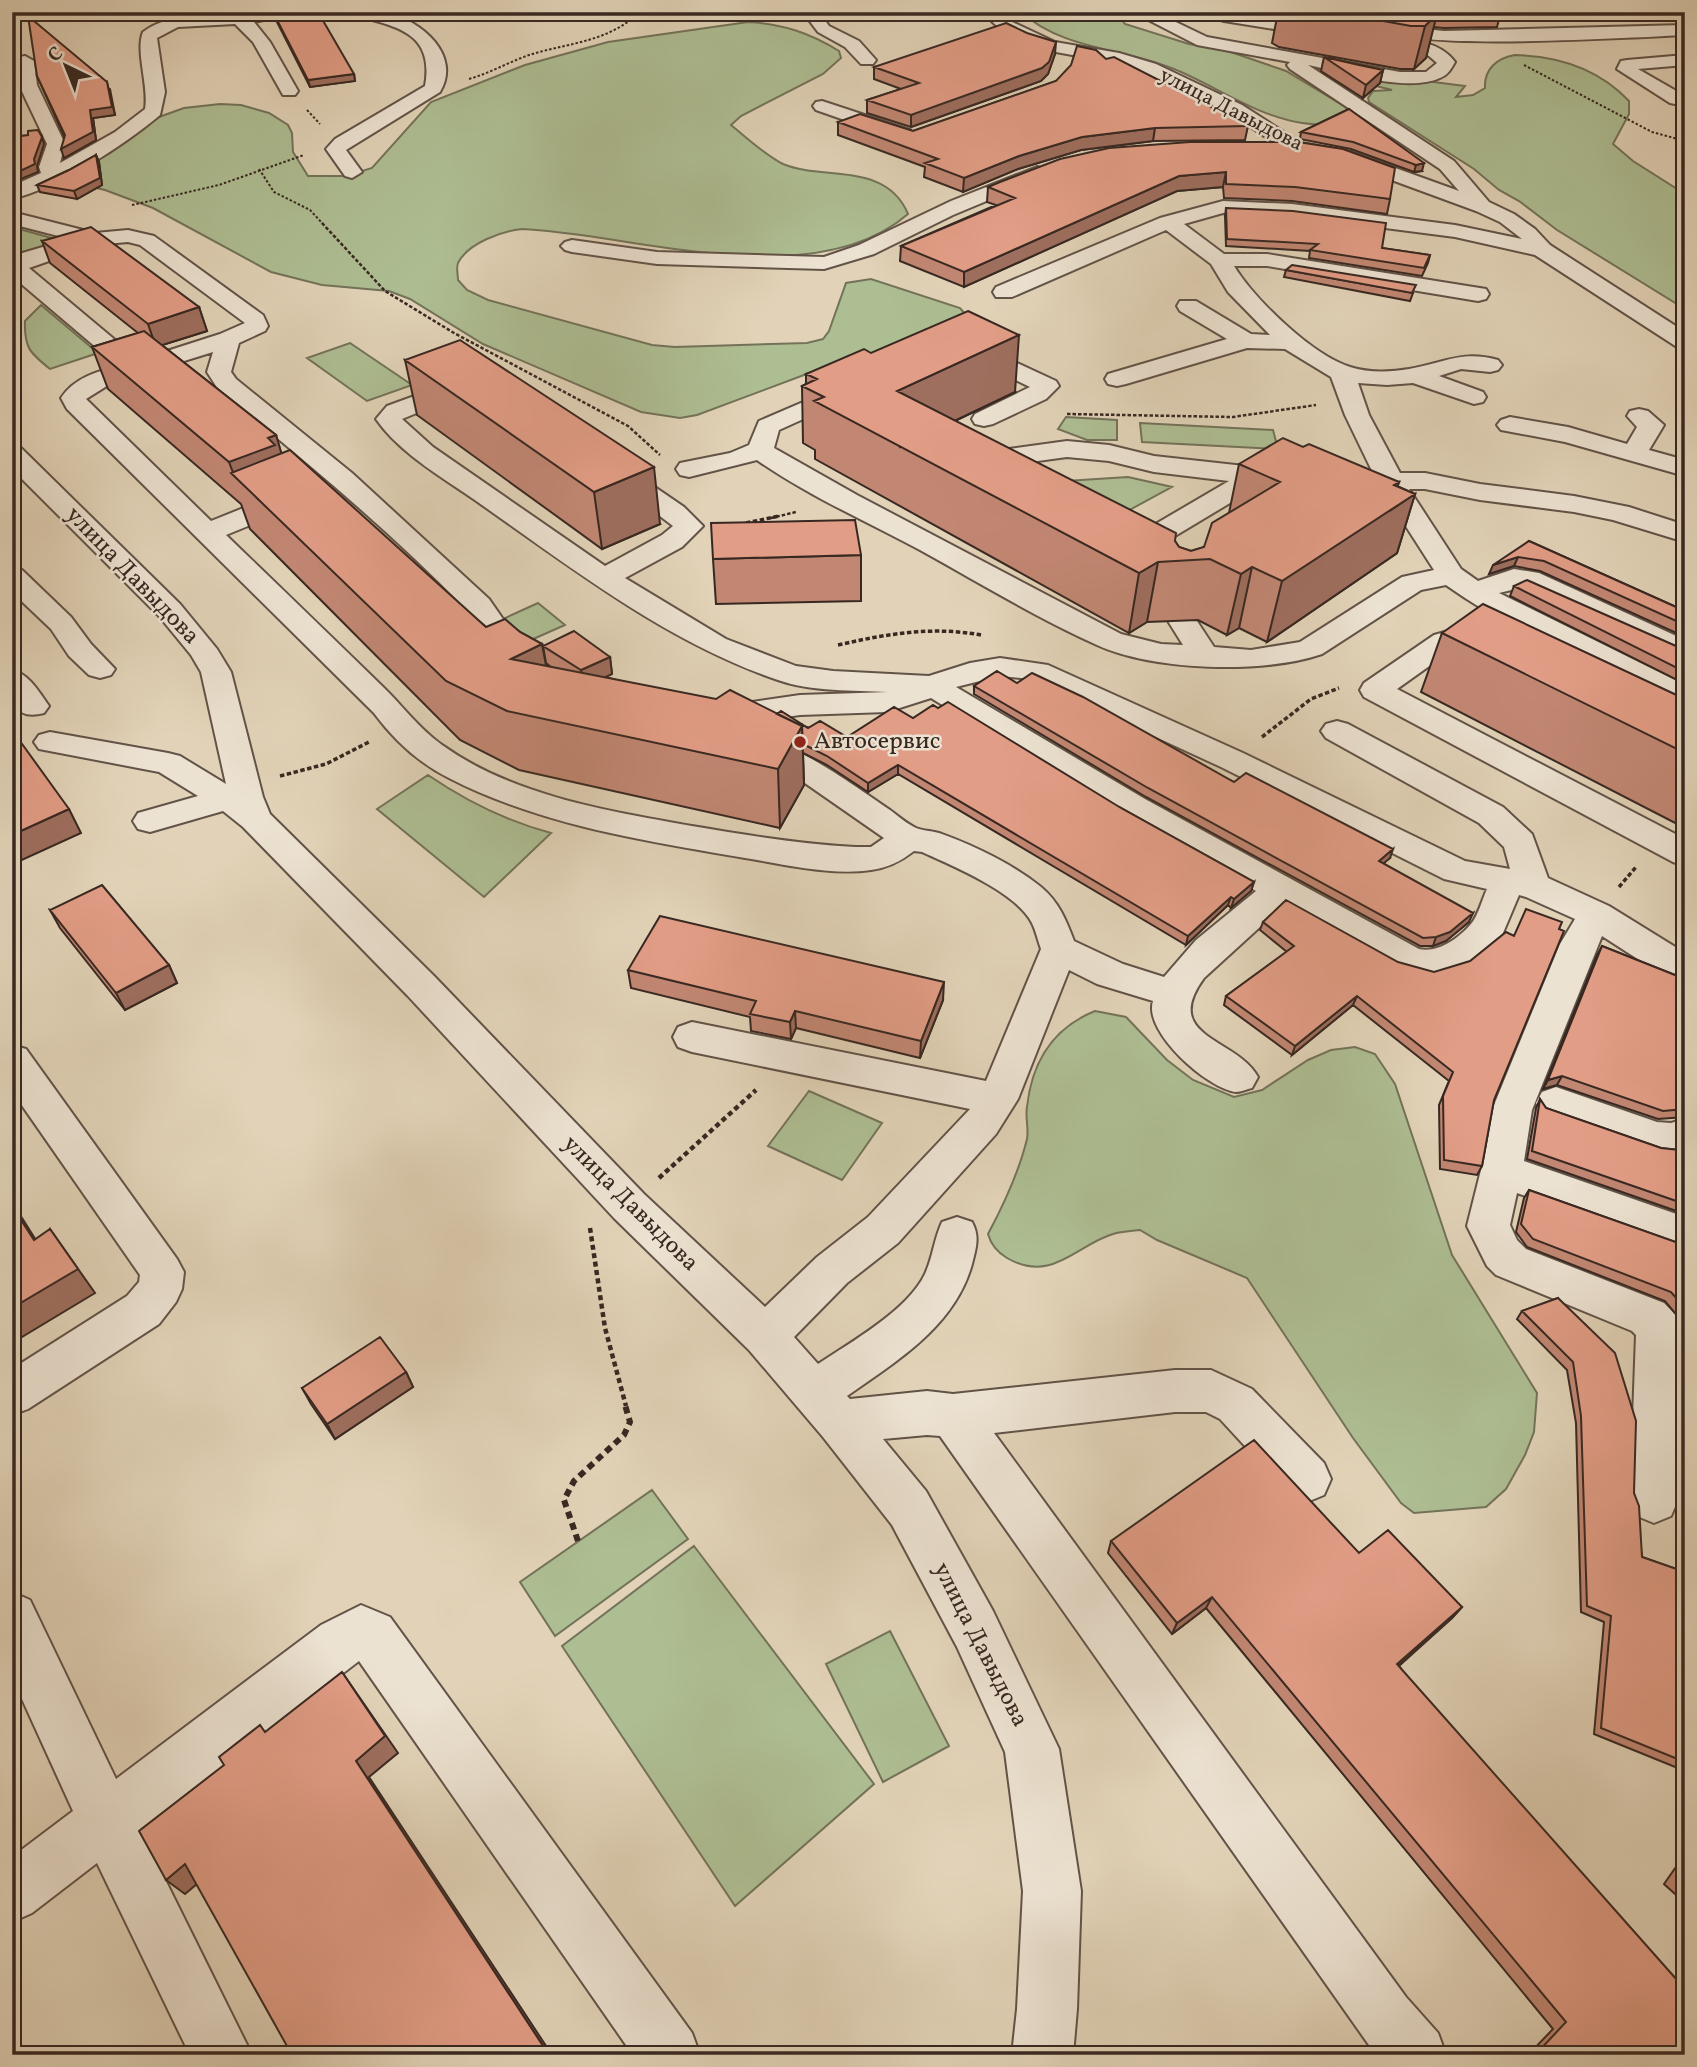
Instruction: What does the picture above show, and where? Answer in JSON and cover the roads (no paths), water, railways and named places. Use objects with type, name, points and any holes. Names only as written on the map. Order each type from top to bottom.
[{"type":"street","points":[[12,192],[126,133],[154,111],[157,90],[148,52],[151,33],[165,25],[178,22],[239,19],[281,12]]},
{"type":"street","points":[[352,172],[336,149],[434,88],[437,63],[419,34],[407,26],[384,17],[358,12]]},
{"type":"street","points":[[811,12],[820,27],[835,38],[850,43],[867,60]]},
{"type":"street","name":"улица Давыдова","points":[[990,12],[1003,24],[1066,56],[1119,58],[1150,68],[1236,108],[1295,149],[1344,156],[1483,206],[1528,233],[1542,250],[1685,342]]},
{"type":"street","points":[[1141,12],[1203,41],[1420,79],[1437,74],[1446,61],[1435,52],[1421,47],[1222,14],[1179,29]]},
{"type":"street","points":[[1299,12],[1329,20],[1426,35],[1623,34],[1685,30]]},
{"type":"street","points":[[1676,12],[1685,18]]},
{"type":"street","points":[[1401,13],[1426,35]]},
{"type":"street","points":[[1600,18],[1623,34]]},
{"type":"street","points":[[239,19],[254,30],[279,79],[289,90]]},
{"type":"street","points":[[1282,55],[1447,165],[1483,206]]},
{"type":"street","points":[[1685,60],[1627,65],[1626,69],[1676,99],[1685,101]]},
{"type":"street","points":[[25,61],[28,85],[46,105],[56,144],[49,167],[51,174]]},
{"type":"street","points":[[822,106],[895,132],[919,135]]},
{"type":"street","points":[[1254,149],[1295,149]]},
{"type":"street","points":[[572,246],[657,258],[824,263],[845,259],[947,211],[1056,166]]},
{"type":"street","points":[[1004,292],[1075,264],[1167,222],[1223,207],[1293,209],[1455,231],[1542,250]]},
{"type":"street","points":[[34,218],[95,239]]},
{"type":"street","points":[[1167,222],[1219,260],[1236,287],[1290,342],[1342,373],[1382,377],[1415,375],[1464,360],[1490,365]]},
{"type":"street","points":[[135,369],[18,268],[27,258],[95,239],[128,236],[147,240],[255,320],[257,326],[228,340],[135,369],[99,380],[78,391],[73,398],[206,533],[385,706],[399,726],[440,760],[491,785],[551,806],[619,825],[772,851],[860,859],[881,857],[907,838]]},
{"type":"street","points":[[1250,241],[1268,250],[1267,260]]},
{"type":"street","points":[[1219,260],[1267,260],[1478,294]]},
{"type":"street","points":[[1188,306],[1246,341]]},
{"type":"street","points":[[228,340],[219,372],[227,384],[343,479],[479,605],[510,652],[543,681]]},
{"type":"street","points":[[1117,379],[1246,341],[1290,342]]},
{"type":"street","points":[[943,352],[979,354],[1047,386],[995,414],[1038,425],[1088,450]]},
{"type":"street","points":[[1342,373],[1350,398],[1391,482],[1451,575],[1475,592],[1678,684]]},
{"type":"street","points":[[760,450],[768,426],[781,418],[882,375]]},
{"type":"street","points":[[1415,375],[1474,397]]},
{"type":"street","points":[[493,390],[473,380],[396,411],[387,419],[425,452],[604,578],[706,640],[790,674],[833,680],[930,685],[1133,807],[1409,960],[1431,965],[1451,959],[1487,931],[1520,883],[1520,842],[1491,815],[1337,731]]},
{"type":"street","points":[[1633,453],[1651,425],[1639,416]]},
{"type":"street","points":[[1510,425],[1568,435],[1685,468]]},
{"type":"street","points":[[950,451],[980,462],[1067,449],[1088,450],[1154,464],[1255,477],[1310,479]]},
{"type":"street","points":[[690,469],[727,462],[760,450]]},
{"type":"street","points":[[760,450],[777,463],[1110,640],[1160,653],[1251,659],[1299,652],[1311,648],[1412,583],[1451,575]]},
{"type":"street","name":"улица Давыдова","points":[[12,453],[156,596],[207,654],[216,672],[241,800],[629,1206],[765,1336],[909,1508],[975,1629],[1032,1749],[1052,1891],[1048,2009],[1042,2055]]},
{"type":"street","points":[[595,459],[689,526],[673,541],[604,578]]},
{"type":"street","points":[[1350,481],[1391,482],[1432,471],[1480,492],[1574,504],[1619,513],[1685,534]]},
{"type":"street","points":[[1204,656],[1181,596],[1175,565],[1128,539],[1255,477]]},
{"type":"street","points":[[206,533],[343,479]]},
{"type":"street","points":[[12,576],[61,623],[80,650],[100,669]]},
{"type":"street","points":[[1475,592],[1514,578],[1529,579],[1685,651]]},
{"type":"street","points":[[1512,657],[1471,639],[1459,637],[1445,641],[1375,689],[1672,847]]},
{"type":"street","points":[[689,717],[725,716],[800,705],[887,702],[912,696],[930,685],[970,672],[1000,667],[1037,671],[1232,760],[1456,871],[1520,883],[1595,915],[1685,971]]},
{"type":"street","points":[[12,680],[33,706]]},
{"type":"street","points":[[725,716],[738,736],[814,774],[907,838],[930,842],[954,853],[995,874],[1028,896],[1047,916],[1059,949],[999,1099],[982,1123],[883,1230],[832,1269],[765,1336]]},
{"type":"street","points":[[50,743],[160,761],[176,766],[241,800]]},
{"type":"street","points":[[150,821],[241,800]]},
{"type":"street","points":[[1238,1077],[1186,1039],[1174,1025],[1169,1013],[1172,993],[1217,942],[1268,903],[1280,887]]},
{"type":"street","points":[[1595,915],[1578,944],[1513,1110],[1488,1226],[1502,1253],[1511,1262],[1648,1317],[1659,1328],[1654,1500]]},
{"type":"street","points":[[1059,949],[1110,974],[1172,993]]},
{"type":"street","points":[[692,1037],[999,1099]]},
{"type":"street","points":[[12,1060],[162,1272],[160,1289],[143,1310],[12,1394]]},
{"type":"street","points":[[1556,1103],[1656,1138],[1672,1140],[1685,1135]]},
{"type":"street","points":[[1502,1170],[1676,1232]]},
{"type":"street","points":[[826,1408],[891,1338],[923,1310],[940,1289],[948,1273],[957,1235]]},
{"type":"street","points":[[826,1408],[953,1416],[1175,1391],[1211,1391],[1236,1404],[1307,1479]]},
{"type":"street","points":[[953,1416],[1385,2018],[1416,2055]]},
{"type":"street","points":[[12,1618],[107,1822],[222,2055]]},
{"type":"street","points":[[12,1893],[339,1643],[361,1631],[372,1635],[670,2055]]},
{"type":"place","name":"Автосервис","points":[[800,742]]}]
